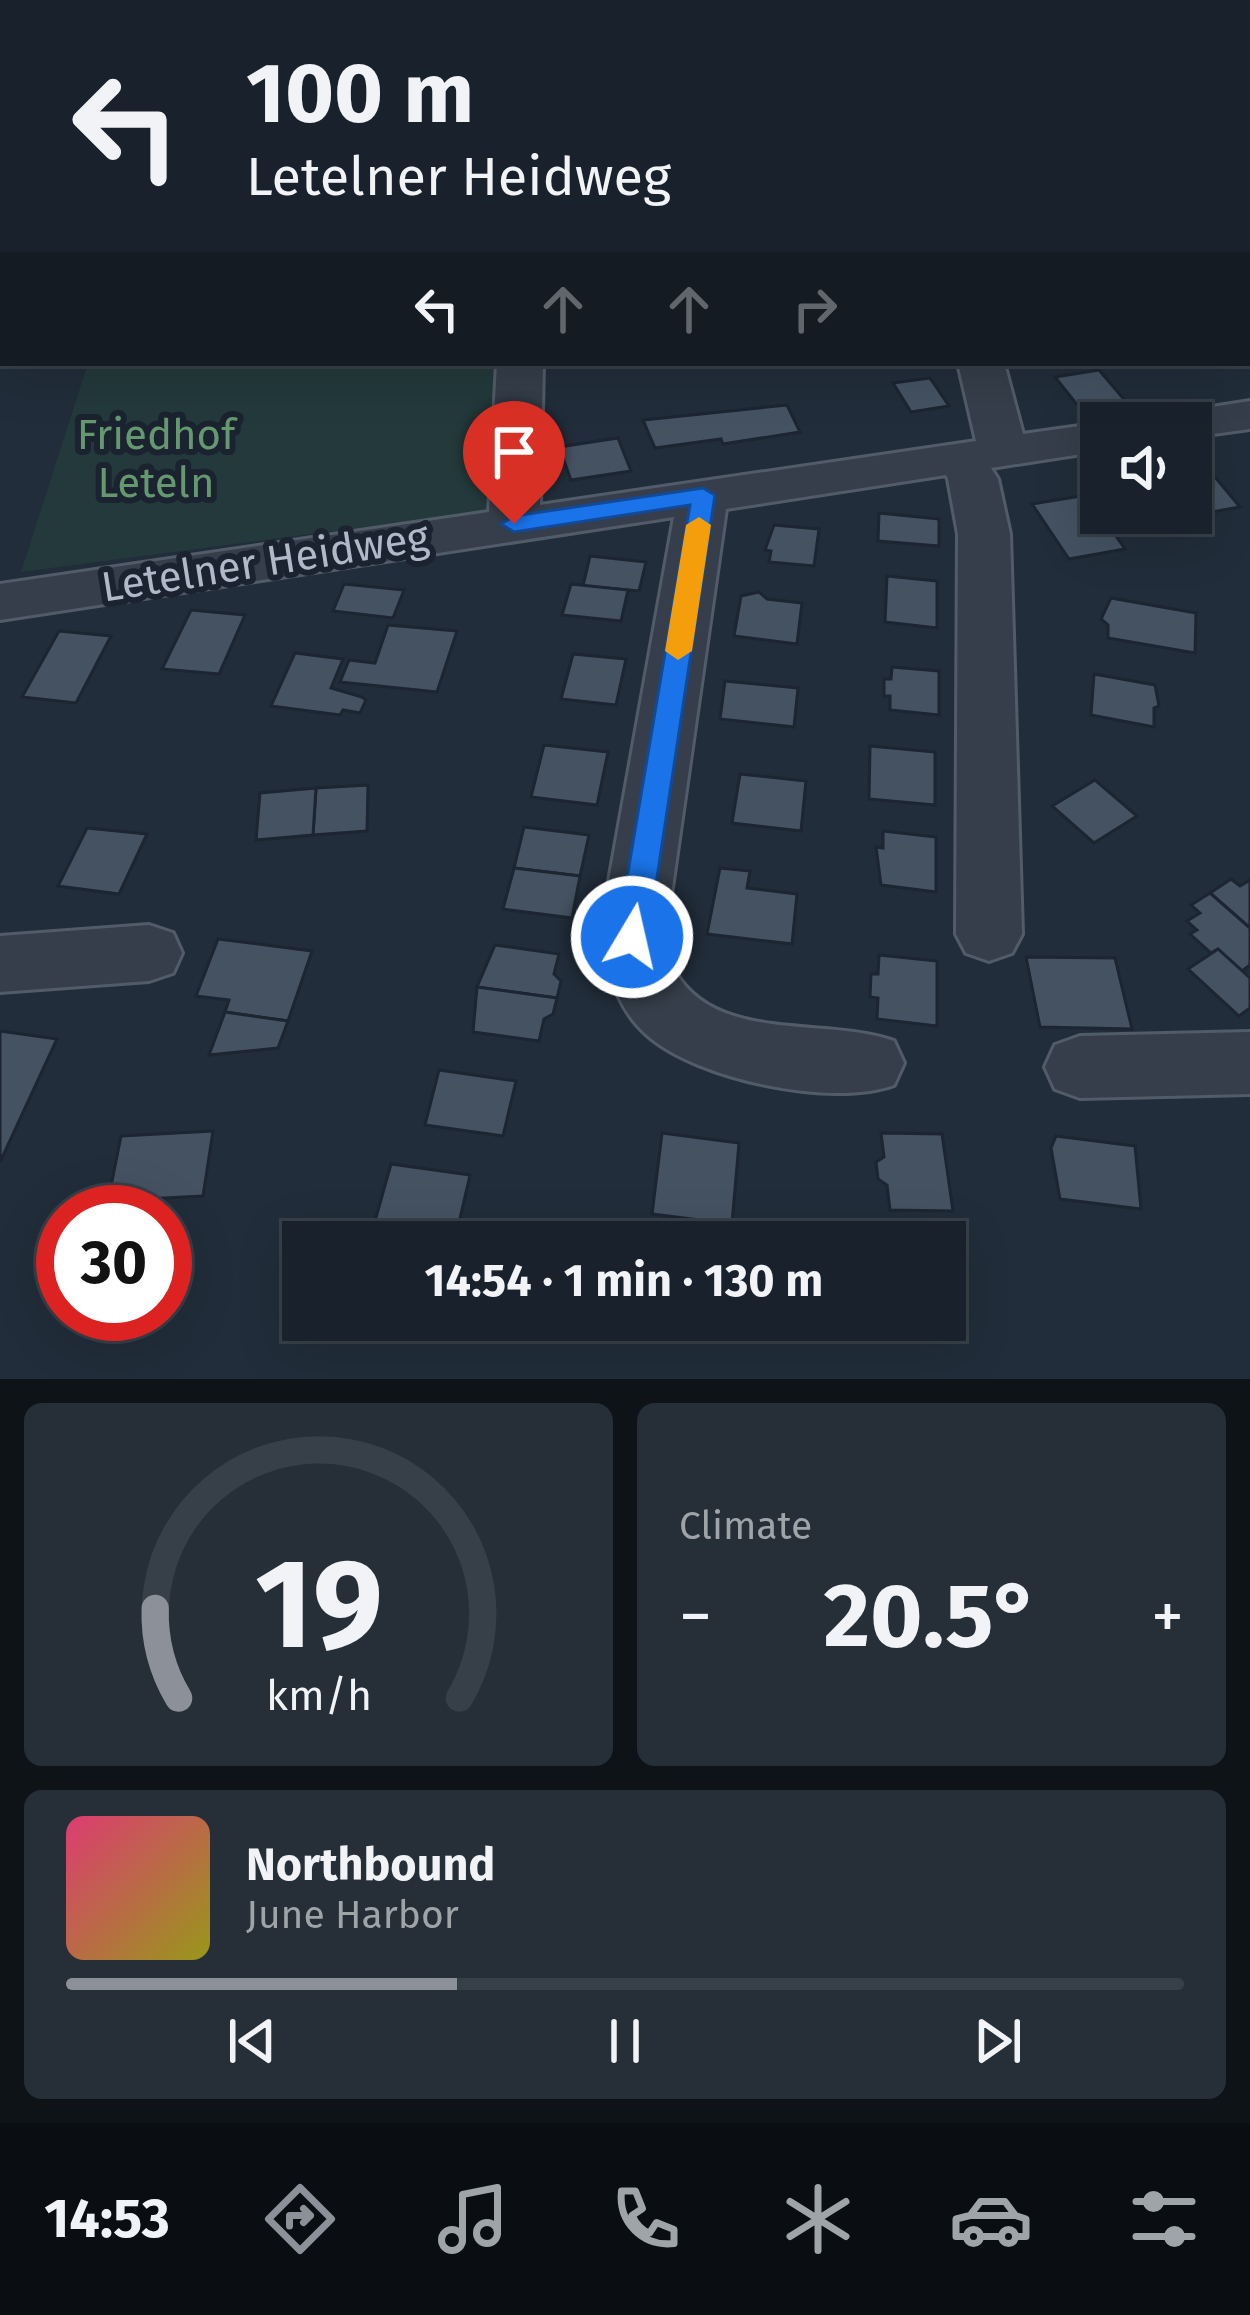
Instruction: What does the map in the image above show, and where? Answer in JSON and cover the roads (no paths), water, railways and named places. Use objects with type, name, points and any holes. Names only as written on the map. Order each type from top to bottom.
[{"type":"street","points":[[514,524],[520,366]]},
{"type":"street","points":[[981,366],[980,454],[973,479],[982,519],[989,934]]},
{"type":"street","points":[[1212,420],[1250,415]]},
{"type":"street","name":"Letelner Heidweg","points":[[0,602],[1080,439]]},
{"type":"street","points":[[703,495],[632,937],[650,990],[692,1030],[745,1050],[869,1063]]},
{"type":"street","points":[[0,964],[149,953]]},
{"type":"street","points":[[1080,1067],[1250,1063]]},
{"type":"park label","name":"Friedhof Leteln","points":[[156,458]]}]
